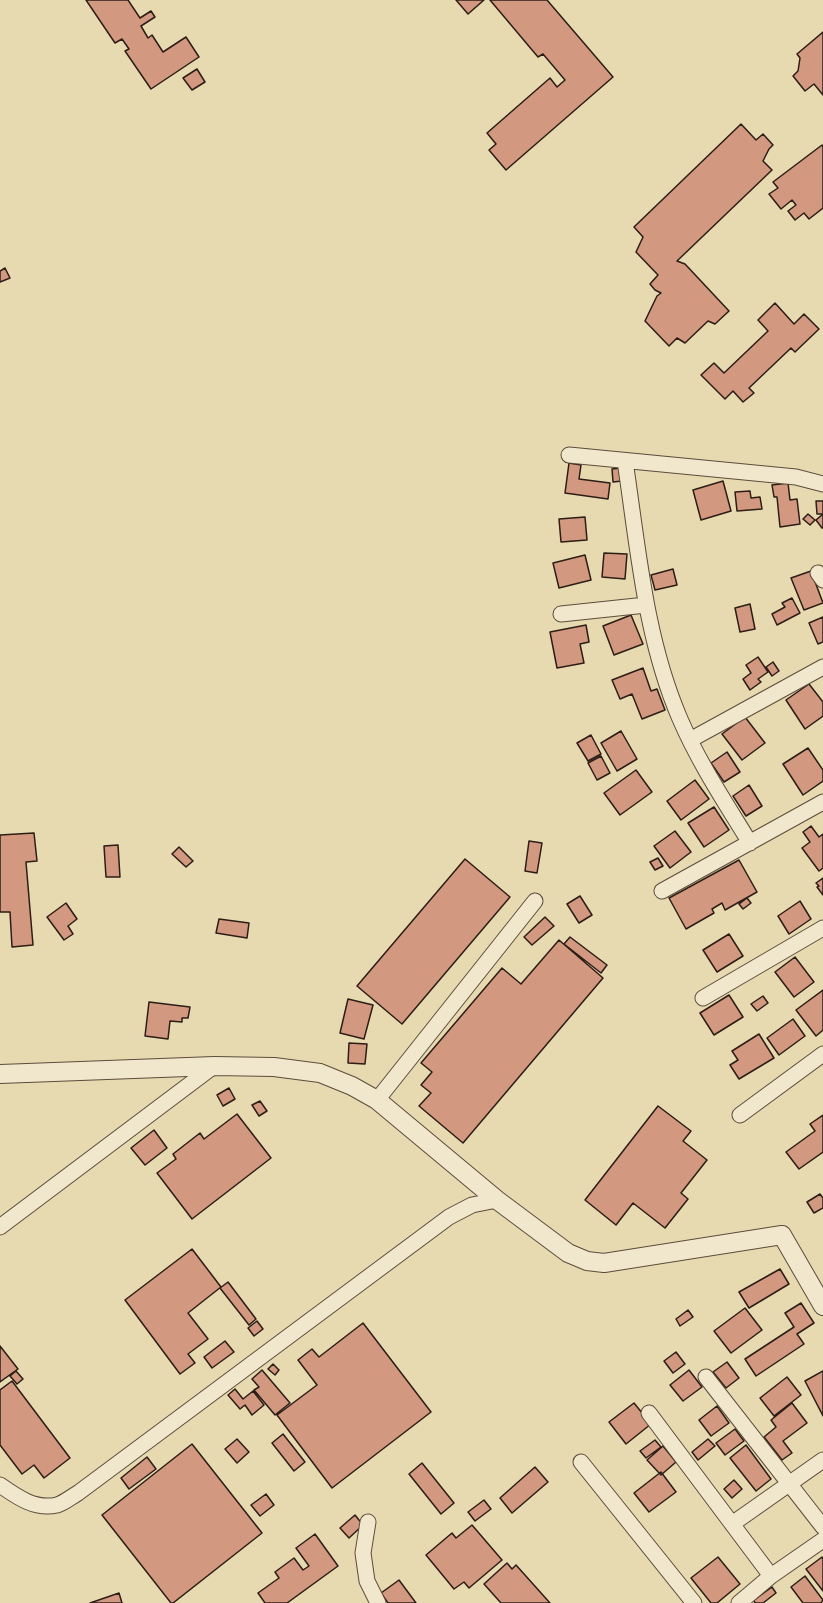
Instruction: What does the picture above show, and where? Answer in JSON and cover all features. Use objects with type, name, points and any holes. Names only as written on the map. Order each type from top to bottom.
[{"type":"street","points":[[569,455],[796,477],[823,484]]},
{"type":"street","points":[[625,460],[646,605],[661,667],[690,740],[750,843]]},
{"type":"street","points":[[561,614],[646,605]]},
{"type":"street","points":[[690,740],[823,667]]},
{"type":"street","points":[[662,891],[823,802]]},
{"type":"street","points":[[377,1100],[535,901]]},
{"type":"street","points":[[703,998],[823,928]]},
{"type":"street","points":[[740,1115],[823,1054]]},
{"type":"street","points":[[0,1227],[214,1066]]},
{"type":"street","points":[[0,1074],[214,1066],[274,1067],[320,1073],[352,1086],[377,1100],[497,1200],[568,1253],[587,1262],[604,1263],[782,1235],[823,1306]]},
{"type":"street","points":[[0,1485],[22,1500],[43,1506],[58,1505],[78,1493],[448,1218],[472,1205],[497,1200]]},
{"type":"street","points":[[706,1377],[823,1527]]},
{"type":"street","points":[[649,1413],[771,1576]]},
{"type":"street","points":[[732,1524],[823,1460]]},
{"type":"street","points":[[581,1462],[694,1603]]},
{"type":"street","points":[[368,1522],[363,1552],[365,1571],[367,1581],[378,1603]]},
{"type":"street","points":[[739,1603],[771,1576],[823,1540]]},
{"type":"building","points":[[86,0],[128,0],[140,18],[151,11],[155,17],[141,26],[148,38],[152,35],[163,52],[186,37],[199,57],[151,89],[125,51],[129,49],[122,39],[115,43]]},
{"type":"building","points":[[456,0],[484,0],[468,14]]},
{"type":"building","points":[[490,0],[547,0],[613,77],[506,170],[489,150],[496,144],[487,133],[550,78],[557,87],[565,80],[543,54],[538,57]]},
{"type":"building","points":[[823,32],[823,95],[814,84],[805,91],[793,76],[798,71],[800,58],[797,54]]},
{"type":"building","points":[[197,69],[205,82],[192,90],[183,78]]},
{"type":"building","points":[[741,124],[756,140],[763,134],[773,145],[763,161],[772,170],[677,261],[685,264],[729,311],[715,324],[708,321],[685,343],[677,338],[669,346],[645,321],[657,296],[661,293],[650,284],[658,275],[636,252],[643,237],[634,227]]},
{"type":"building","points":[[822,145],[823,208],[809,219],[804,213],[795,220],[788,211],[796,205],[792,200],[781,209],[769,194],[778,188],[773,182]]},
{"type":"building","points":[[5,268],[10,278],[0,282],[0,271]]},
{"type":"building","points":[[775,303],[794,324],[804,314],[819,329],[795,352],[791,348],[749,388],[754,393],[743,402],[733,391],[725,399],[701,375],[714,363],[724,373],[768,331],[758,320]]},
{"type":"building","points":[[569,463],[581,465],[579,479],[610,483],[608,499],[565,493]]},
{"type":"building","points":[[621,468],[622,481],[613,482],[612,469]]},
{"type":"building","points":[[723,481],[731,511],[701,520],[693,490]]},
{"type":"building","points":[[788,483],[790,500],[797,499],[800,524],[780,527],[777,497],[774,497],[772,485]]},
{"type":"building","points":[[750,491],[751,498],[760,497],[762,509],[737,511],[735,492]]},
{"type":"building","points":[[816,501],[823,501],[823,514],[817,514]]},
{"type":"building","points":[[808,514],[815,520],[810,525],[803,519]]},
{"type":"building","points":[[823,514],[823,528],[822,528],[816,520]]},
{"type":"building","points":[[585,517],[587,540],[561,542],[559,519]]},
{"type":"building","points":[[604,553],[627,554],[625,579],[602,577]]},
{"type":"building","points":[[585,555],[591,580],[559,588],[553,563]]},
{"type":"building","points":[[673,569],[677,585],[655,590],[651,575]]},
{"type":"building","points":[[811,571],[823,603],[804,610],[791,578]]},
{"type":"building","points":[[792,598],[800,613],[777,625],[772,614],[785,607],[782,603]]},
{"type":"building","points":[[750,604],[755,629],[740,632],[735,608]]},
{"type":"building","points":[[631,615],[643,644],[614,655],[603,626]]},
{"type":"building","points":[[823,617],[823,642],[818,644],[809,623]]},
{"type":"building","points":[[586,625],[589,642],[580,644],[584,663],[557,668],[550,632]]},
{"type":"building","points":[[758,657],[768,672],[758,679],[761,682],[750,690],[743,679],[751,673],[746,665]]},
{"type":"building","points":[[773,662],[779,671],[772,676],[766,667]]},
{"type":"building","points":[[643,668],[651,691],[657,689],[665,710],[642,719],[632,694],[620,699],[612,680]]},
{"type":"building","points":[[809,684],[823,702],[823,716],[805,729],[786,700]]},
{"type":"building","points":[[745,717],[765,743],[742,760],[722,734]]},
{"type":"building","points":[[621,731],[637,759],[617,771],[601,743]]},
{"type":"building","points":[[591,735],[601,754],[588,761],[577,743]]},
{"type":"building","points":[[808,748],[823,770],[823,781],[803,795],[783,764]]},
{"type":"building","points":[[727,752],[740,772],[724,782],[711,763]]},
{"type":"building","points":[[601,756],[610,773],[597,780],[588,763]]},
{"type":"building","points":[[636,770],[652,792],[620,815],[604,793]]},
{"type":"building","points":[[695,780],[709,799],[681,820],[667,801]]},
{"type":"building","points":[[749,785],[762,806],[746,816],[733,796]]},
{"type":"building","points":[[714,807],[729,830],[704,847],[688,823]]},
{"type":"building","points":[[811,826],[819,837],[823,834],[823,868],[819,871],[802,848],[810,842],[803,832]]},
{"type":"building","points":[[675,831],[691,852],[670,868],[654,846]]},
{"type":"building","points":[[34,833],[37,861],[26,862],[33,945],[12,947],[10,912],[0,912],[0,835]]},
{"type":"building","points":[[529,841],[542,843],[537,873],[525,871]]},
{"type":"building","points":[[118,845],[120,877],[106,877],[104,846]]},
{"type":"building","points":[[179,847],[193,861],[186,867],[172,854]]},
{"type":"building","points":[[658,858],[663,866],[655,870],[650,862]]},
{"type":"building","points":[[465,859],[510,897],[402,1024],[357,986]]},
{"type":"building","points":[[739,860],[757,892],[725,910],[722,903],[712,909],[714,913],[686,929],[669,898]]},
{"type":"building","points":[[823,878],[823,895],[816,883]]},
{"type":"building","points":[[580,896],[592,915],[579,923],[567,904]]},
{"type":"building","points":[[747,898],[751,903],[743,909],[739,904]]},
{"type":"building","points":[[800,901],[811,919],[789,934],[778,916]]},
{"type":"building","points":[[66,903],[77,919],[68,926],[73,934],[64,940],[47,917]]},
{"type":"building","points":[[545,917],[554,926],[532,945],[524,937]]},
{"type":"building","points":[[219,919],[249,923],[247,938],[216,933]]},
{"type":"building","points":[[729,934],[743,956],[717,972],[703,950]]},
{"type":"building","points":[[570,937],[607,965],[601,973],[564,944]]},
{"type":"building","points":[[559,940],[603,978],[463,1143],[419,1106],[431,1093],[421,1085],[432,1072],[421,1063],[502,968],[521,984]]},
{"type":"building","points":[[795,957],[814,982],[794,997],[775,972]]},
{"type":"building","points":[[823,990],[823,1030],[816,1036],[796,1010]]},
{"type":"building","points":[[729,995],[743,1017],[714,1035],[700,1013]]},
{"type":"building","points":[[763,996],[768,1003],[757,1011],[751,1004]]},
{"type":"building","points":[[348,999],[373,1005],[364,1039],[340,1033]]},
{"type":"building","points":[[149,1002],[190,1007],[188,1018],[182,1018],[182,1022],[170,1021],[168,1039],[145,1036]]},
{"type":"building","points":[[793,1019],[805,1036],[779,1055],[767,1038]]},
{"type":"building","points":[[759,1034],[774,1058],[739,1079],[730,1065],[738,1060],[732,1051]]},
{"type":"building","points":[[349,1043],[367,1044],[365,1064],[348,1063]]},
{"type":"building","points":[[229,1088],[235,1099],[223,1106],[217,1095]]},
{"type":"building","points":[[260,1101],[267,1111],[259,1116],[252,1105]]},
{"type":"building","points":[[658,1106],[691,1131],[683,1141],[707,1160],[681,1193],[688,1199],[665,1228],[633,1203],[616,1225],[585,1200]]},
{"type":"building","points":[[237,1114],[271,1158],[192,1219],[157,1173],[176,1159],[173,1154],[200,1133],[204,1139]]},
{"type":"building","points":[[823,1115],[823,1152],[799,1169],[786,1152],[815,1131],[810,1124]]},
{"type":"building","points":[[154,1130],[167,1148],[145,1165],[131,1148]]},
{"type":"building","points":[[820,1194],[823,1198],[823,1208],[814,1213],[807,1202]]},
{"type":"building","points":[[192,1249],[221,1287],[188,1313],[208,1339],[188,1354],[195,1363],[180,1374],[125,1300]]},
{"type":"building","points":[[780,1269],[789,1284],[749,1308],[739,1292]]},
{"type":"building","points":[[228,1282],[256,1319],[249,1325],[220,1288]]},
{"type":"building","points":[[801,1303],[814,1323],[797,1334],[804,1344],[756,1376],[745,1359],[794,1327],[785,1313]]},
{"type":"building","points":[[745,1308],[762,1330],[731,1353],[714,1331]]},
{"type":"building","points":[[688,1310],[693,1317],[680,1326],[676,1319]]},
{"type":"building","points":[[257,1321],[263,1329],[254,1336],[248,1328]]},
{"type":"building","points":[[363,1323],[431,1412],[332,1488],[277,1415],[317,1385],[298,1360],[312,1349],[319,1357]]},
{"type":"building","points":[[225,1341],[234,1352],[212,1368],[204,1357]]},
{"type":"building","points":[[0,1346],[18,1369],[0,1382]]},
{"type":"building","points":[[676,1352],[685,1364],[673,1373],[664,1361]]},
{"type":"building","points":[[727,1362],[739,1378],[726,1388],[713,1372]]},
{"type":"building","points":[[273,1364],[279,1370],[275,1375],[268,1369]]},
{"type":"building","points":[[262,1370],[290,1403],[275,1415],[254,1390],[259,1387],[252,1379]]},
{"type":"building","points":[[689,1370],[702,1387],[683,1401],[670,1385]]},
{"type":"building","points":[[16,1371],[23,1379],[17,1384],[10,1376]]},
{"type":"building","points":[[823,1371],[823,1416],[805,1381]]},
{"type":"building","points":[[787,1377],[801,1395],[774,1416],[760,1398]]},
{"type":"building","points":[[12,1381],[70,1458],[44,1478],[34,1465],[22,1474],[0,1445],[0,1390]]},
{"type":"building","points":[[235,1389],[243,1399],[253,1391],[264,1405],[252,1415],[245,1405],[240,1409],[228,1395]]},
{"type":"building","points":[[634,1403],[651,1424],[626,1444],[609,1422]]},
{"type":"building","points":[[792,1403],[807,1423],[783,1441],[792,1453],[782,1460],[764,1437],[776,1427],[771,1420]]},
{"type":"building","points":[[717,1406],[729,1423],[711,1436],[699,1420]]},
{"type":"building","points":[[735,1429],[744,1441],[725,1455],[716,1443]]},
{"type":"building","points":[[283,1434],[305,1462],[294,1471],[272,1443]]},
{"type":"building","points":[[237,1439],[249,1452],[237,1463],[225,1449]]},
{"type":"building","points":[[708,1439],[715,1446],[698,1460],[692,1452]]},
{"type":"building","points":[[655,1440],[661,1447],[646,1458],[640,1451]]},
{"type":"building","points":[[192,1444],[262,1533],[171,1603],[102,1515]]},
{"type":"building","points":[[746,1445],[771,1479],[756,1491],[730,1458]]},
{"type":"building","points":[[663,1446],[676,1462],[661,1475],[647,1460]]},
{"type":"building","points":[[147,1457],[156,1469],[129,1489],[121,1478]]},
{"type":"building","points":[[422,1463],[454,1503],[441,1514],[409,1474]]},
{"type":"building","points":[[535,1467],[548,1482],[512,1513],[500,1498]]},
{"type":"building","points":[[661,1472],[676,1492],[649,1512],[634,1493]]},
{"type":"building","points":[[734,1480],[742,1489],[732,1498],[724,1489]]},
{"type":"building","points":[[266,1494],[274,1505],[260,1516],[251,1505]]},
{"type":"building","points":[[484,1500],[491,1509],[475,1521],[468,1512]]},
{"type":"building","points":[[355,1515],[363,1525],[349,1538],[340,1528]]},
{"type":"building","points":[[472,1525],[502,1560],[469,1588],[464,1582],[454,1589],[426,1555],[452,1533],[456,1538]]},
{"type":"building","points":[[315,1534],[338,1566],[287,1603],[265,1603],[258,1593],[279,1578],[275,1572],[294,1558],[303,1570],[309,1566],[296,1548]]},
{"type":"building","points":[[718,1557],[740,1584],[717,1603],[711,1603],[691,1578]]},
{"type":"building","points":[[822,1557],[823,1559],[823,1591],[806,1569]]},
{"type":"building","points":[[507,1563],[512,1569],[516,1565],[550,1603],[501,1603],[484,1584]]},
{"type":"building","points":[[805,1576],[823,1600],[821,1603],[803,1603],[791,1587]]},
{"type":"building","points":[[399,1580],[416,1603],[388,1603],[381,1593]]},
{"type":"building","points":[[772,1587],[776,1593],[763,1603],[755,1603],[754,1600]]},
{"type":"building","points":[[119,1593],[122,1603],[90,1603]]}]
